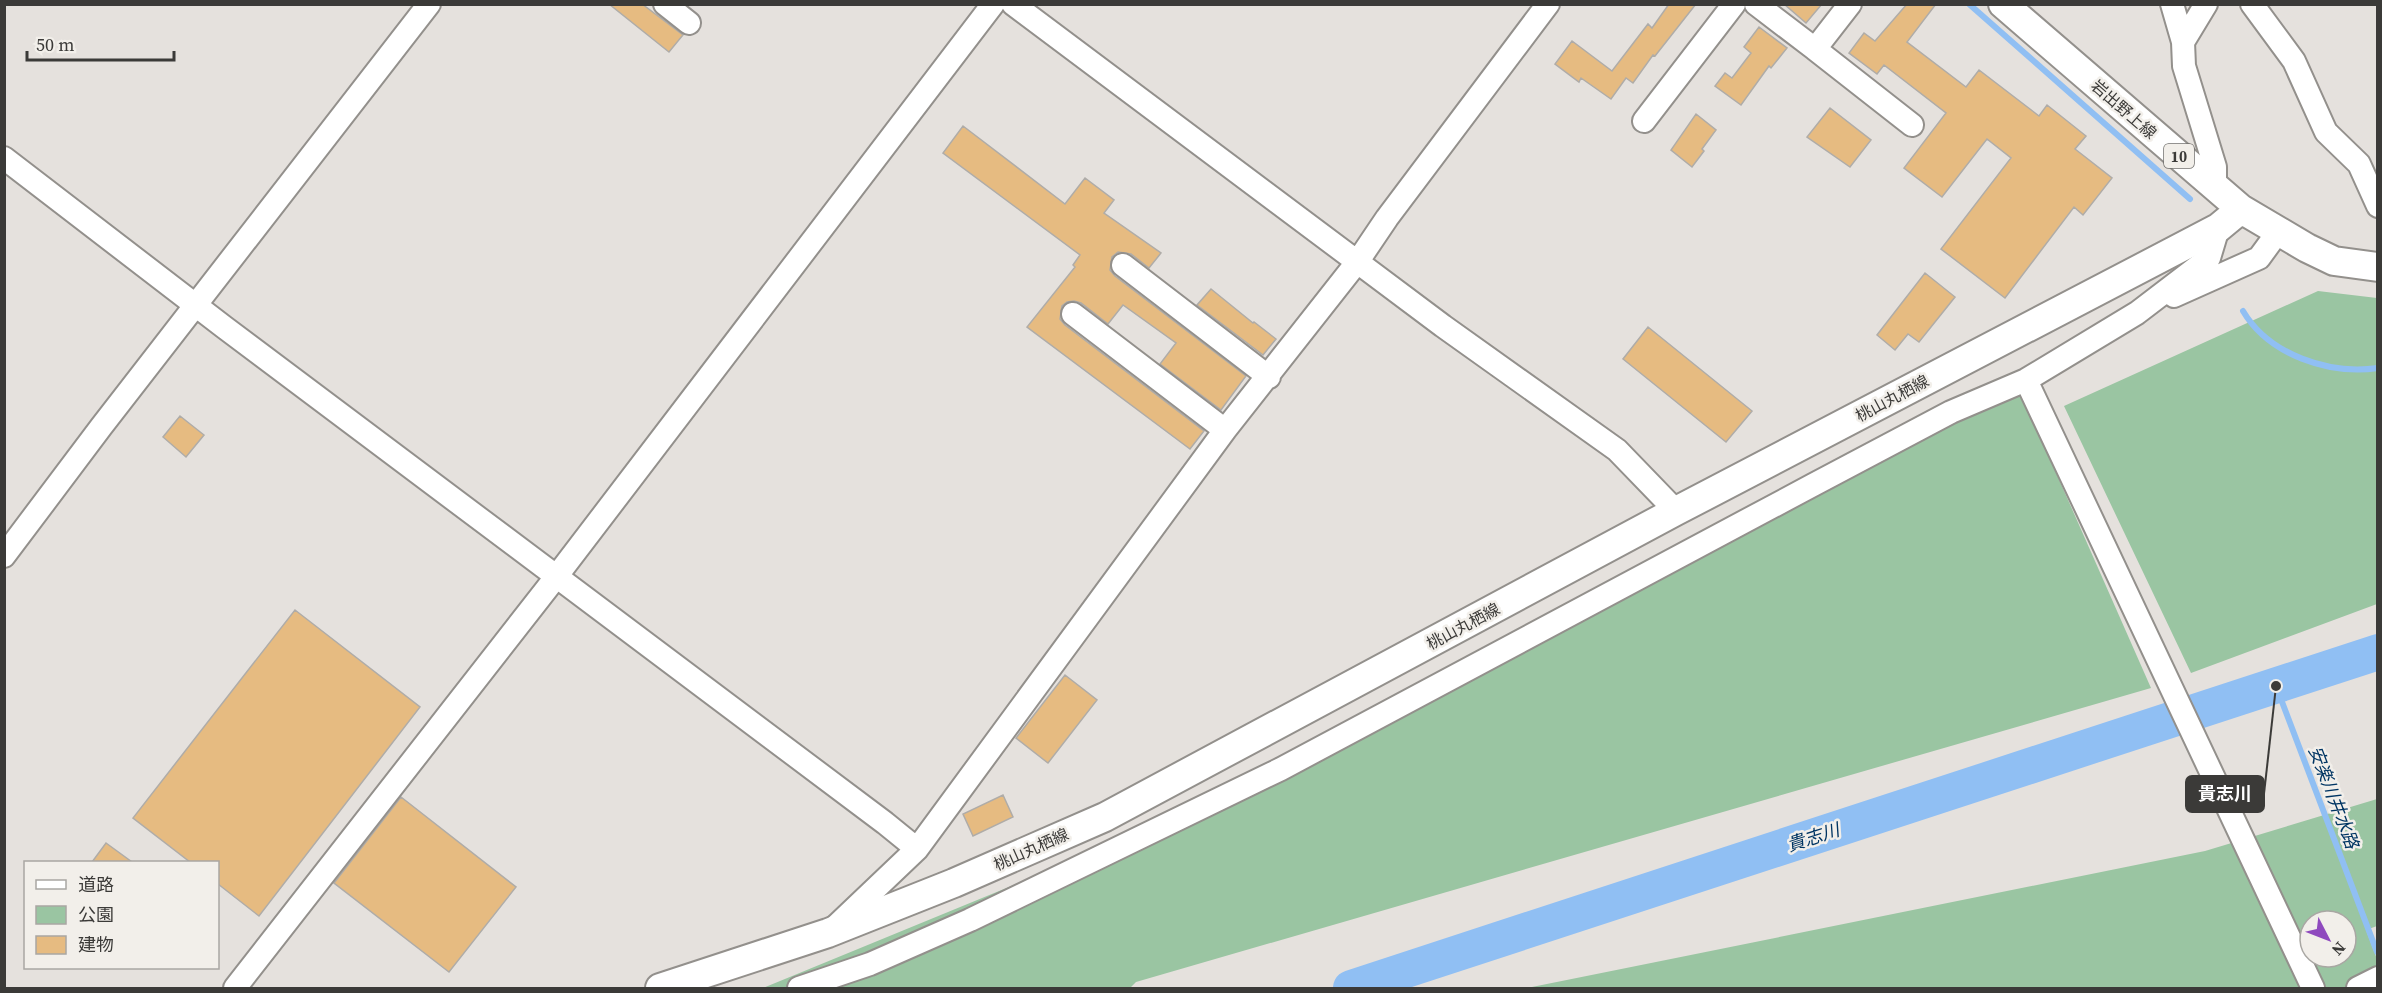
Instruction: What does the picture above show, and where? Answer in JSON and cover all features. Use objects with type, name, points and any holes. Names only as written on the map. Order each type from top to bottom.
[{"type":"main road","name":"岩出野上線","points":[[2003,4],[2241,209],[2278,232],[2334,261],[2378,267]]},
{"type":"main road","name":"桃山丸栖線","points":[[660,988],[828,933],[954,883],[1105,816],[1676,511],[2218,228],[2241,209]]},
{"type":"street","points":[[4,556],[429,4]]},
{"type":"street","points":[[665,4],[689,23]]},
{"type":"street","points":[[235,988],[556,577],[993,4]]},
{"type":"street","points":[[1013,4],[1443,326],[1617,450],[1676,511]]},
{"type":"street","points":[[828,933],[917,849],[1225,430],[1358,261],[1387,218],[1548,4]]},
{"type":"street","points":[[1644,121],[1734,4]]},
{"type":"street","points":[[1756,4],[1912,125]]},
{"type":"street","points":[[1815,49],[1850,4]]},
{"type":"street","points":[[2172,4],[2183,42],[2184,66],[2215,167],[2215,187]]},
{"type":"street","points":[[2183,42],[2206,4]]},
{"type":"street","points":[[2252,4],[2294,61],[2326,132],[2359,164],[2378,206]]},
{"type":"street","points":[[4,158],[917,849]]},
{"type":"street","points":[[799,988],[870,964],[980,915],[1281,769],[1952,412],[2026,380],[2137,313],[2209,258],[2218,228]]},
{"type":"street","points":[[2137,313],[2259,258],[2278,232]]},
{"type":"street","points":[[1123,265],[1269,377]]},
{"type":"street","points":[[1073,314],[1225,430]]},
{"type":"street","points":[[2026,380],[2313,988]]},
{"type":"street","points":[[2358,988],[2378,978]]},
{"type":"green space","points":[[2318,291],[2377,298],[2377,604],[2191,673],[2064,406]]},
{"type":"green space","points":[[2012,373],[2151,688],[1136,982],[1130,988],[763,988],[1104,848]]},
{"type":"green space","points":[[2377,799],[2377,926],[2366,930],[2377,959],[2377,988],[1527,988],[2205,851]]},
{"type":"building","points":[[609,4],[642,4],[683,35],[669,52]]},
{"type":"building","points":[[1669,4],[1696,4],[1655,56],[1653,55],[1633,83],[1626,78],[1611,99],[1581,78],[1579,82],[1555,64],[1572,41],[1612,71],[1648,24],[1652,28]]},
{"type":"building","points":[[1784,4],[1822,4],[1806,23]]},
{"type":"building","points":[[1907,4],[1936,4],[1907,42],[1966,87],[1979,70],[2039,116],[2047,105],[2086,136],[2075,149],[2112,178],[2083,215],[2074,207],[2005,298],[1941,249],[2011,158],[1987,139],[1942,197],[1904,168],[1946,113],[1884,65],[1877,74],[1849,53],[1864,33],[1875,41]]},
{"type":"building","points":[[1759,27],[1787,48],[1771,68],[1769,66],[1741,105],[1715,86],[1725,73],[1732,78],[1751,53],[1744,47]]},
{"type":"building","points":[[1830,108],[1871,140],[1850,167],[1807,137]]},
{"type":"building","points":[[1696,114],[1716,130],[1692,167],[1671,150]]},
{"type":"building","points":[[963,126],[1065,204],[1085,178],[1114,200],[1104,213],[1161,253],[1149,268],[1131,254],[1118,252],[1112,257],[1110,270],[1246,376],[1221,410],[1160,364],[1176,343],[1123,305],[1108,324],[1081,303],[1074,301],[1062,306],[1060,319],[1204,431],[1190,449],[1027,327],[1075,267],[1073,265],[1080,255],[943,153]]},
{"type":"building","points":[[1925,273],[1955,297],[1919,342],[1908,334],[1895,350],[1877,335]]},
{"type":"building","points":[[1211,289],[1276,339],[1263,355],[1197,305]]},
{"type":"building","points":[[1648,327],[1752,411],[1726,442],[1623,359]]},
{"type":"building","points":[[180,416],[204,435],[186,457],[163,437]]},
{"type":"building","points":[[295,610],[420,707],[259,916],[219,885],[219,861],[189,861],[133,818]]},
{"type":"building","points":[[1065,675],[1097,700],[1048,763],[1016,738]]},
{"type":"building","points":[[1003,795],[1013,817],[973,836],[963,814]]},
{"type":"building","points":[[401,797],[516,887],[449,972],[334,883]]},
{"type":"building","points":[[106,843],[131,861],[93,861]]},
{"type":"waterway","points":[[1969,4],[2190,199]]},
{"type":"waterway","points":[[2243,311],[2268,339],[2302,359],[2340,368],[2378,368]]},
{"type":"waterway","name":"貴志川","points":[[1351,988],[2378,652]]},
{"type":"waterway","name":"安楽川井水路","points":[[2276,686],[2377,952]]},
{"type":"place","name":"貴志川","points":[[2276,686]]}]
